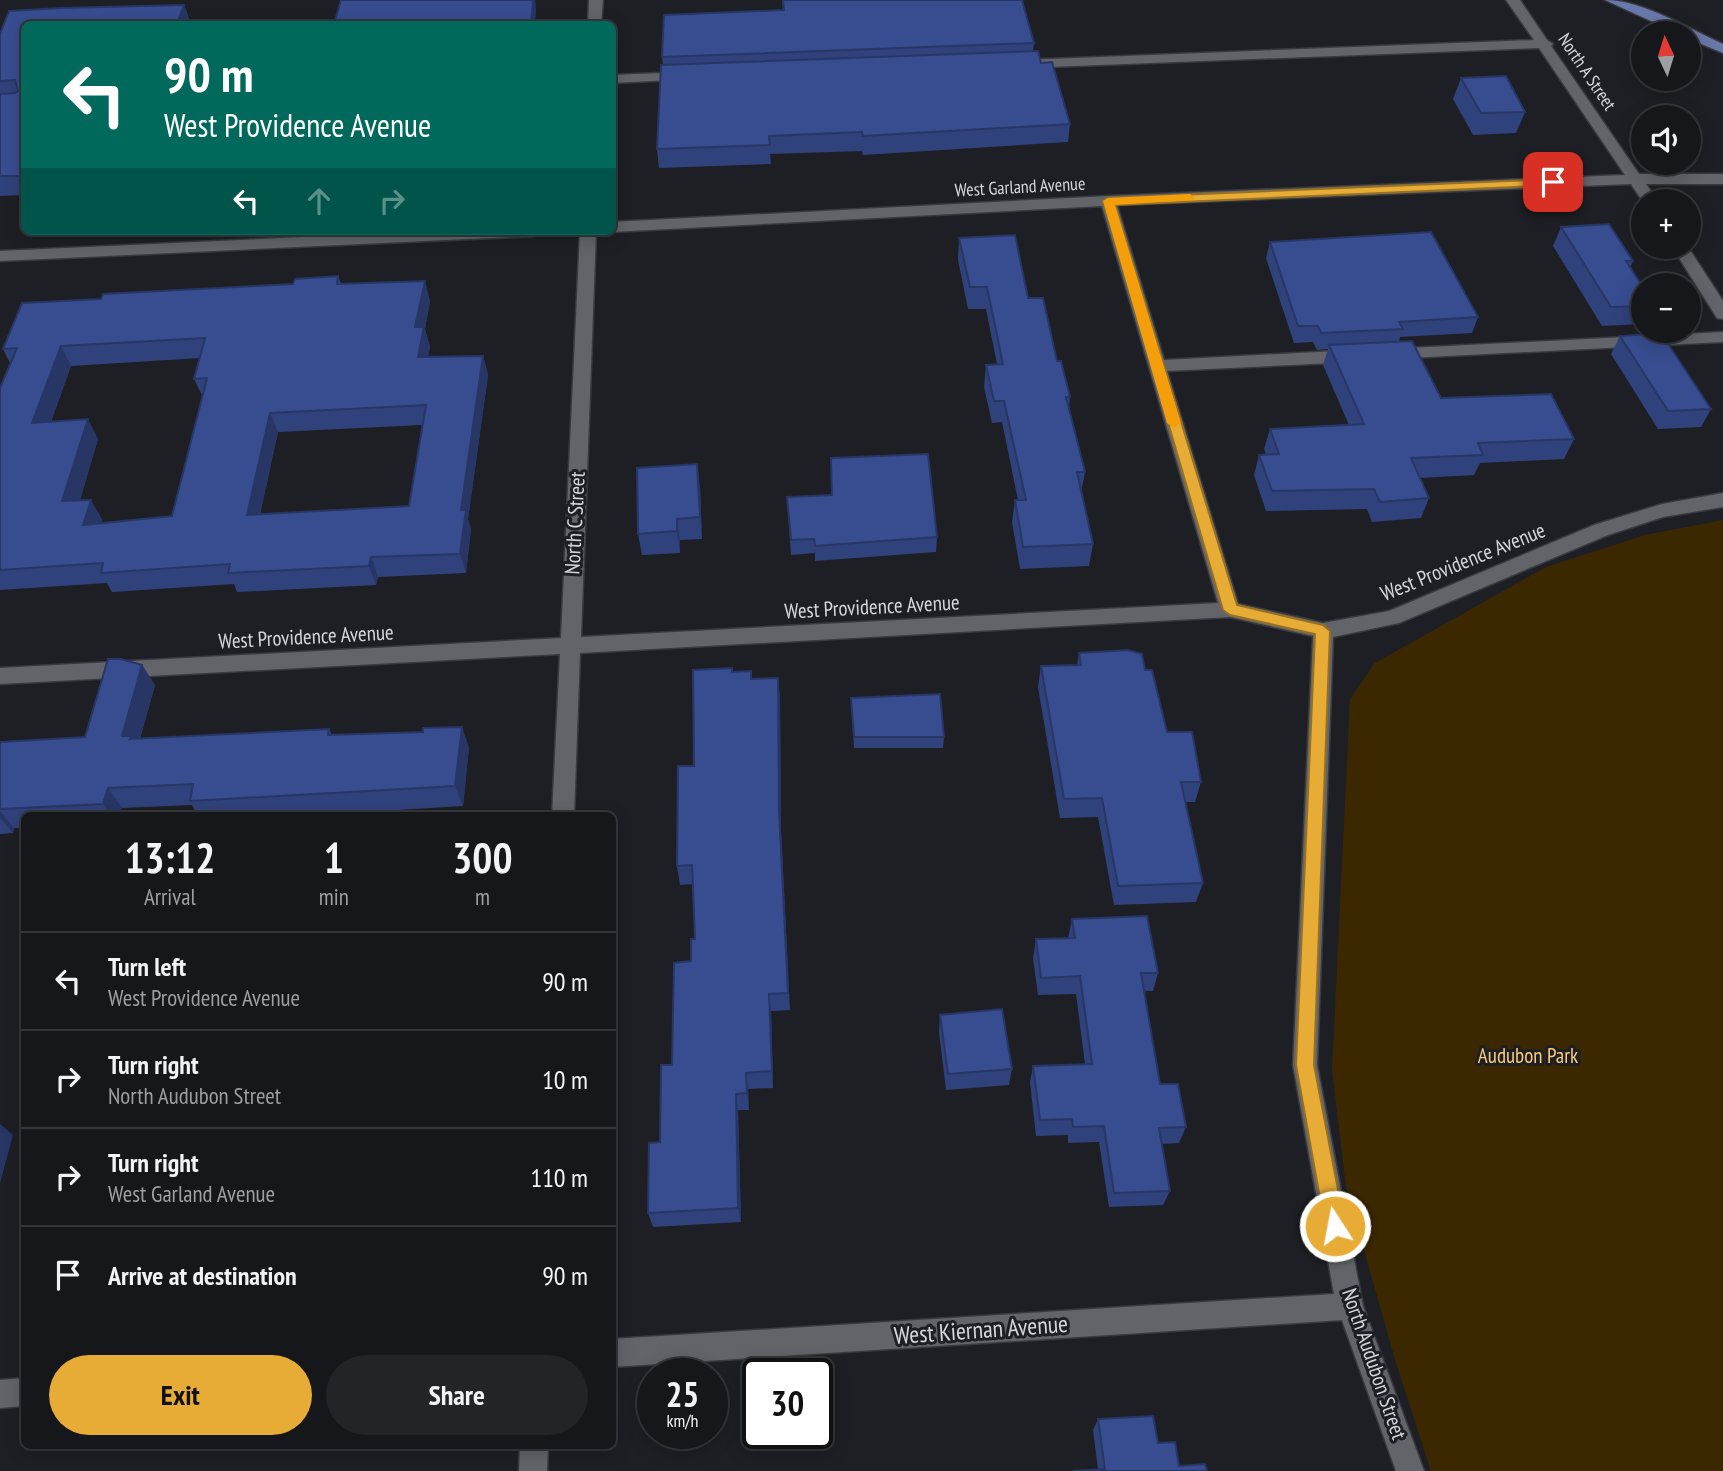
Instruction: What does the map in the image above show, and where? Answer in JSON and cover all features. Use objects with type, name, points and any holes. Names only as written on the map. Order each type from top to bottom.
[{"type":"main road","points":[[1612,0],[1660,21]]},
{"type":"main road","points":[[1701,39],[1723,49]]},
{"type":"street","points":[[595,21],[596,0]]},
{"type":"street","name":"North A Street","points":[[1513,0],[1546,44],[1642,189]]},
{"type":"street","points":[[1002,64],[1546,44]]},
{"type":"street","points":[[616,79],[696,76]]},
{"type":"street","name":"West Garland Avenue","points":[[616,227],[1108,201],[1636,179],[1723,179]]},
{"type":"street","points":[[1108,201],[1230,610]]},
{"type":"street","points":[[0,256],[449,235]]},
{"type":"street","name":"North C Street","points":[[562,812],[588,235]]},
{"type":"street","points":[[1688,259],[1723,314]]},
{"type":"street","points":[[1157,366],[1723,337]]},
{"type":"street","name":"West Providence Avenue","points":[[0,676],[1230,610],[1323,631],[1392,618],[1601,530],[1662,510],[1723,500]]},
{"type":"street","name":"North Audubon Street","points":[[1323,631],[1305,1065],[1350,1306],[1410,1471]]},
{"type":"street","name":"West Kiernan Avenue","points":[[616,1353],[1350,1306]]},
{"type":"street","points":[[0,1394],[21,1392]]},
{"type":"street","points":[[533,1471],[534,1449]]},
{"type":"green space","name":"Audubon Park","points":[[1723,520],[1723,1471],[1431,1471],[1396,1363],[1346,1187],[1332,1070],[1350,699],[1375,663],[1546,567],[1645,535]]},
{"type":"building","points":[[341,0],[533,0],[531,21],[335,21]]},
{"type":"building","points":[[783,0],[1022,0],[1034,43],[662,57],[664,15],[784,10]]},
{"type":"building","points":[[184,5],[178,21],[21,21],[21,176],[0,176],[0,94],[18,91],[15,80],[0,81],[0,34],[9,11]]},
{"type":"building","points":[[1038,51],[1041,63],[1052,62],[1070,124],[863,136],[862,132],[769,136],[770,145],[657,149],[661,65]]},
{"type":"building","points":[[1506,76],[1525,112],[1481,113],[1461,78]]},
{"type":"building","points":[[1609,224],[1633,261],[1626,261],[1634,273],[1631,273],[1631,306],[1611,307],[1561,227]]},
{"type":"building","points":[[1431,232],[1478,317],[1399,322],[1403,329],[1321,333],[1318,326],[1298,326],[1270,242]]},
{"type":"building","points":[[1015,235],[1028,298],[1043,298],[1057,361],[1061,361],[1070,397],[1066,397],[1085,472],[1077,472],[1093,544],[1023,547],[1015,500],[1026,500],[1004,401],[994,401],[986,365],[1003,364],[987,287],[970,287],[959,238]]},
{"type":"building","points":[[338,276],[337,284],[425,281],[415,327],[424,327],[418,357],[483,356],[461,510],[466,510],[460,554],[371,557],[369,566],[228,573],[230,564],[101,573],[103,563],[0,570],[0,388],[17,348],[3,349],[22,303],[101,299],[103,294],[293,284],[295,279]],"holes":[[[205,338],[194,379],[207,378],[172,516],[83,525],[91,500],[62,501],[88,419],[32,423],[61,346]],[[426,405],[409,506],[247,515],[270,413]]]},
{"type":"building","points":[[1631,335],[1631,343],[1668,343],[1711,409],[1668,411],[1620,336]]},
{"type":"building","points":[[1412,341],[1441,398],[1551,394],[1574,439],[1478,443],[1483,455],[1411,458],[1429,498],[1380,502],[1374,489],[1272,491],[1259,455],[1279,454],[1270,429],[1364,424],[1329,345]]},
{"type":"building","points":[[928,454],[937,537],[815,546],[814,539],[791,540],[787,497],[832,495],[831,458]]},
{"type":"building","points":[[697,464],[700,517],[677,519],[677,531],[638,534],[637,468]]},
{"type":"building","points":[[1128,650],[1142,654],[1145,670],[1152,670],[1167,732],[1192,732],[1201,782],[1181,782],[1203,883],[1118,886],[1102,798],[1064,799],[1041,666],[1081,665],[1079,653]]},
{"type":"building","points":[[108,659],[121,659],[142,665],[122,736],[132,736],[130,739],[329,729],[328,735],[423,732],[423,728],[462,727],[455,786],[190,801],[193,784],[108,788],[103,804],[0,809],[0,742],[85,737]]},
{"type":"building","points":[[732,668],[732,672],[751,671],[751,679],[778,678],[779,811],[788,993],[769,994],[772,1071],[746,1073],[747,1093],[736,1094],[738,1208],[648,1213],[649,1143],[660,1142],[661,1065],[672,1065],[674,963],[691,961],[691,939],[695,939],[692,865],[677,866],[678,766],[694,766],[693,670]]},
{"type":"building","points":[[940,694],[944,737],[854,737],[851,698]]},
{"type":"building","points":[[1147,916],[1158,973],[1141,973],[1160,1084],[1178,1084],[1186,1127],[1159,1128],[1170,1191],[1114,1193],[1104,1126],[1073,1127],[1072,1119],[1040,1120],[1033,1066],[1092,1064],[1080,976],[1041,978],[1036,939],[1075,938],[1072,919]]},
{"type":"building","points":[[1002,1009],[1012,1069],[948,1074],[940,1015]]},
{"type":"building","points":[[1153,1416],[1158,1443],[1175,1442],[1179,1466],[1205,1464],[1207,1471],[1073,1471],[1105,1469],[1098,1419]]},
{"type":"slow traffic","points":[[1174,423],[1108,201],[1190,198]]},
{"type":"route","points":[[1335,1226],[1305,1065],[1323,631],[1230,610],[1108,201],[1553,182]]}]
